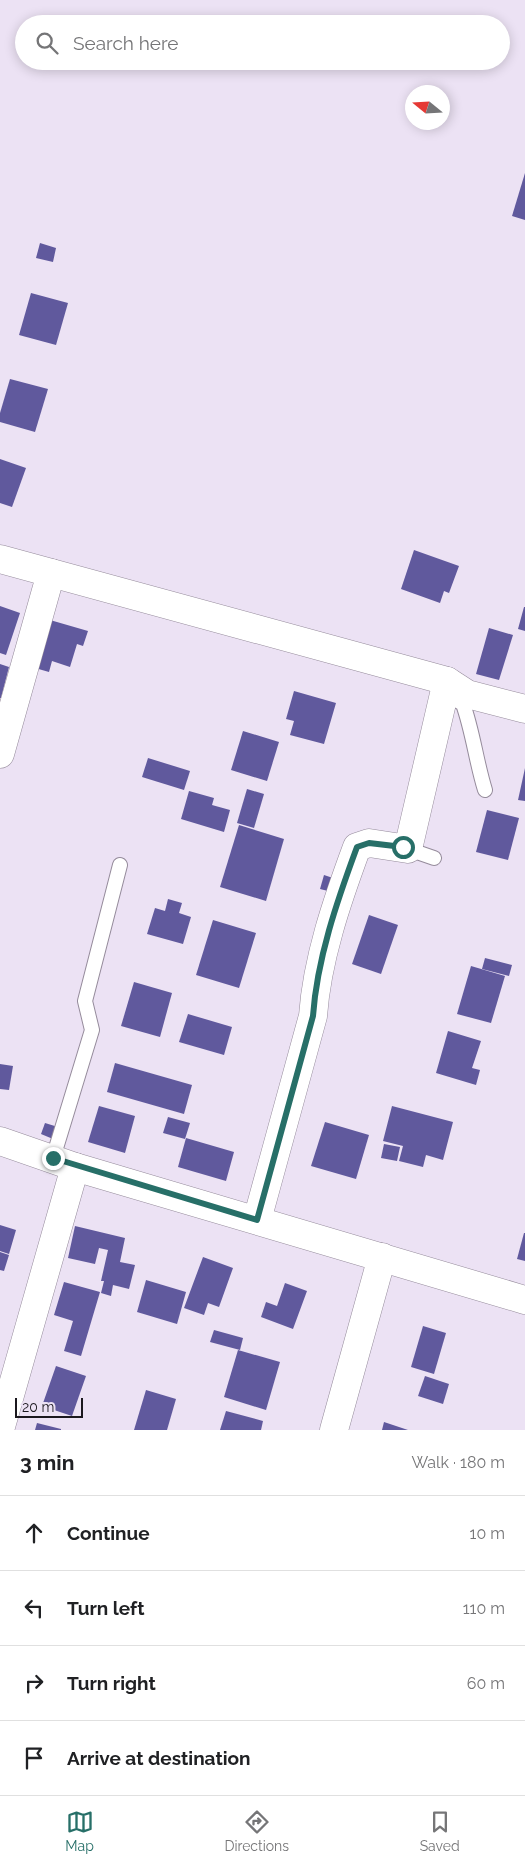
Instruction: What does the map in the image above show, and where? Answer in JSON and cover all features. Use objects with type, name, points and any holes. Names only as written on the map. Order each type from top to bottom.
[{"type":"street","points":[[0,559],[467,694],[525,709]]},
{"type":"street","points":[[0,754],[51,573]]},
{"type":"street","points":[[257,1220],[313,1016],[314,996],[332,921],[357,847],[369,843],[408,849],[445,687]]},
{"type":"street","points":[[0,1141],[64,1162],[525,1300]]},
{"type":"street","points":[[0,1430],[64,1162]]},
{"type":"street","points":[[334,1430],[382,1257]]},
{"type":"lane","points":[[445,687],[463,704],[472,729],[484,790]]},
{"type":"lane","points":[[408,849],[434,858]]},
{"type":"lane","points":[[64,1162],[92,1030],[85,1001],[120,865]]},
{"type":"building","points":[[525,173],[525,220],[512,216]]},
{"type":"building","points":[[40,243],[56,248],[53,262],[36,258]]},
{"type":"building","points":[[31,293],[68,303],[56,345],[19,335]]},
{"type":"building","points":[[10,379],[48,389],[35,432],[0,422],[0,413]]},
{"type":"building","points":[[0,459],[26,468],[12,507],[0,503]]},
{"type":"building","points":[[414,550],[459,566],[449,593],[444,591],[440,603],[401,589]]},
{"type":"building","points":[[0,606],[20,613],[6,655],[0,653]]},
{"type":"building","points":[[525,607],[525,631],[518,629]]},
{"type":"building","points":[[50,620],[88,631],[83,646],[77,644],[70,667],[52,661],[49,672],[35,668]]},
{"type":"building","points":[[489,628],[513,635],[499,680],[476,674]]},
{"type":"building","points":[[0,664],[9,667],[1,698],[0,698]]},
{"type":"building","points":[[294,691],[336,703],[324,744],[290,735],[294,721],[286,719]]},
{"type":"building","points":[[243,731],[279,742],[267,781],[231,770]]},
{"type":"building","points":[[148,758],[190,771],[184,790],[142,777]]},
{"type":"building","points":[[525,768],[525,801],[518,800]]},
{"type":"building","points":[[247,789],[264,794],[254,828],[237,823]]},
{"type":"building","points":[[189,791],[214,798],[212,805],[230,810],[224,832],[181,819]]},
{"type":"building","points":[[487,810],[519,818],[508,860],[476,852]]},
{"type":"building","points":[[239,825],[284,839],[266,901],[220,887]]},
{"type":"building","points":[[324,875],[336,879],[332,892],[320,889]]},
{"type":"building","points":[[168,899],[182,903],[179,913],[191,917],[183,944],[147,934],[155,908],[165,911]]},
{"type":"building","points":[[369,915],[398,925],[381,974],[352,964]]},
{"type":"building","points":[[213,920],[256,933],[239,988],[196,975]]},
{"type":"building","points":[[485,958],[512,965],[509,976],[482,969]]},
{"type":"building","points":[[471,966],[505,976],[491,1023],[457,1014]]},
{"type":"building","points":[[134,982],[172,993],[160,1037],[121,1026]]},
{"type":"building","points":[[188,1014],[232,1027],[224,1055],[179,1042]]},
{"type":"building","points":[[448,1031],[481,1041],[472,1068],[480,1070],[476,1085],[436,1073]]},
{"type":"building","points":[[115,1063],[192,1085],[184,1114],[107,1092]]},
{"type":"building","points":[[0,1064],[13,1066],[9,1090],[0,1089]]},
{"type":"building","points":[[99,1106],[135,1116],[125,1153],[88,1142]]},
{"type":"building","points":[[392,1106],[453,1122],[443,1160],[426,1155],[423,1167],[399,1161],[403,1146],[383,1141]]},
{"type":"building","points":[[168,1117],[190,1123],[185,1139],[163,1133]]},
{"type":"building","points":[[325,1122],[369,1135],[356,1179],[311,1166]]},
{"type":"building","points":[[45,1123],[58,1127],[53,1139],[41,1134]]},
{"type":"building","points":[[186,1138],[234,1152],[226,1181],[178,1167]]},
{"type":"building","points":[[384,1144],[400,1147],[397,1161],[381,1158]]},
{"type":"building","points":[[0,1225],[16,1230],[9,1254],[0,1251]]},
{"type":"building","points":[[75,1226],[125,1238],[120,1262],[135,1265],[129,1289],[113,1285],[111,1296],[101,1293],[104,1281],[101,1281],[108,1250],[99,1248],[95,1264],[68,1258]]},
{"type":"building","points":[[525,1233],[525,1261],[517,1259]]},
{"type":"building","points":[[0,1252],[9,1255],[4,1271],[0,1270]]},
{"type":"building","points":[[203,1257],[233,1268],[219,1307],[208,1303],[204,1315],[184,1308]]},
{"type":"building","points":[[146,1280],[186,1292],[177,1324],[137,1312]]},
{"type":"building","points":[[64,1282],[100,1292],[81,1356],[64,1351],[73,1321],[54,1315]]},
{"type":"building","points":[[285,1283],[307,1291],[293,1329],[261,1317],[266,1302],[277,1306]]},
{"type":"building","points":[[423,1326],[446,1333],[434,1374],[411,1367]]},
{"type":"building","points":[[214,1330],[243,1338],[240,1350],[210,1342]]},
{"type":"building","points":[[238,1350],[280,1362],[266,1410],[224,1397]]},
{"type":"building","points":[[56,1366],[86,1376],[72,1416],[42,1406]]},
{"type":"building","points":[[425,1376],[449,1384],[443,1404],[418,1396]]},
{"type":"building","points":[[146,1390],[176,1399],[167,1430],[134,1430]]},
{"type":"building","points":[[226,1411],[263,1421],[261,1430],[220,1430]]},
{"type":"building","points":[[384,1422],[408,1430],[382,1430]]},
{"type":"building","points":[[37,1423],[61,1429],[61,1430],[35,1430]]},
{"type":"route","points":[[53,1158],[75,1167],[257,1220],[313,1016],[314,996],[332,921],[357,847],[369,843],[403,847]]}]
